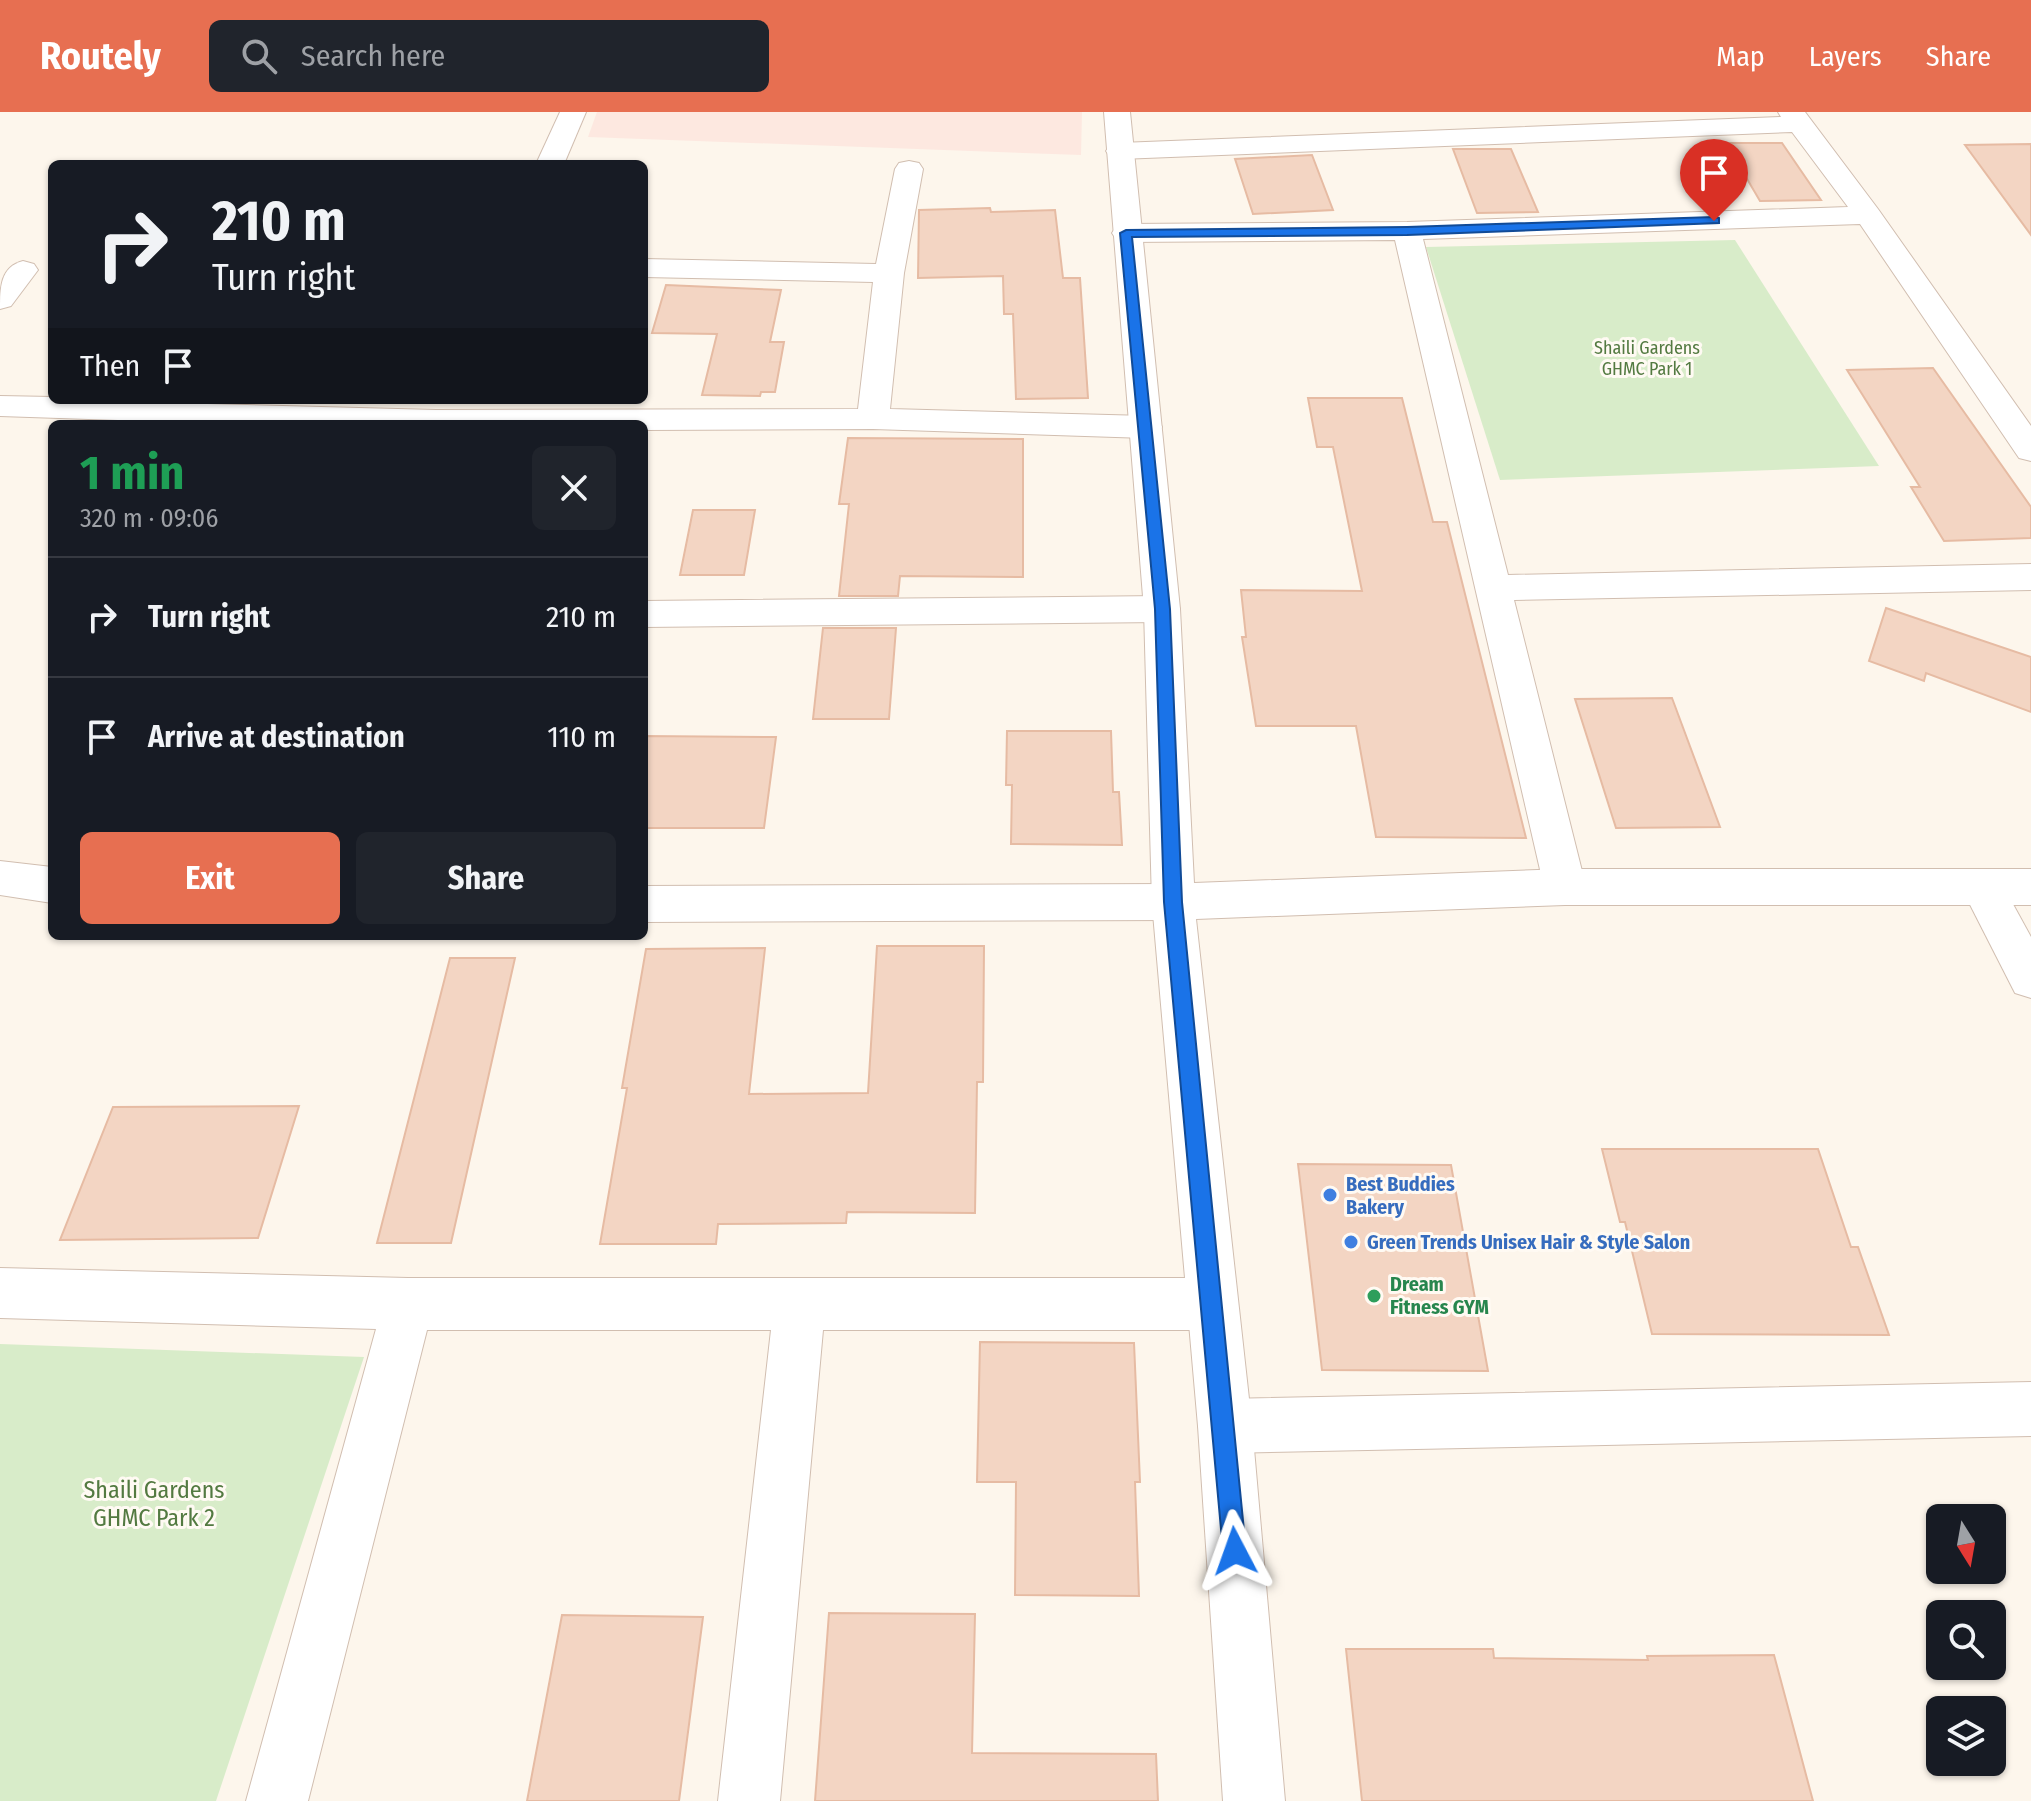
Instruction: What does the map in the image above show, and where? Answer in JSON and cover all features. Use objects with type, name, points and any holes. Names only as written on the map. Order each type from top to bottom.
[{"type":"street","points":[[552,160],[573,112]]},
{"type":"street","points":[[1117,112],[1162,609],[1173,902],[1225,1426],[1254,1801]]},
{"type":"street","points":[[1120,151],[1473,124],[1796,118],[1868,215],[2031,450]]},
{"type":"street","points":[[873,419],[889,273],[909,169]]},
{"type":"street","points":[[1126,233],[1407,231],[1868,215]]},
{"type":"street","points":[[1407,231],[1565,887]]},
{"type":"street","points":[[648,268],[889,273]]},
{"type":"street","points":[[0,300],[23,270]]},
{"type":"street","points":[[0,406],[243,413],[441,410],[1146,427]]},
{"type":"street","points":[[1492,588],[2031,577]]},
{"type":"street","points":[[648,614],[1162,609]]},
{"type":"street","points":[[0,878],[48,884]]},
{"type":"street","points":[[648,904],[1173,902],[1565,887],[2031,887]]},
{"type":"street","points":[[1982,887],[2031,979]]},
{"type":"street","points":[[0,1293],[408,1304],[1212,1304]]},
{"type":"street","points":[[749,1801],[800,1302]]},
{"type":"street","points":[[277,1801],[408,1304]]},
{"type":"street","points":[[1225,1426],[2031,1409]]},
{"type":"shaded area","points":[[597,112],[1082,112],[1081,155],[588,137]]},
{"type":"green space","name":"Shaili Gardens GHMC Park 1","points":[[1735,240],[1879,466],[1500,480],[1426,247]]},
{"type":"green space","name":"Shaili Gardens GHMC Park 2","points":[[0,1344],[364,1357],[216,1801],[0,1801]]},
{"type":"building","points":[[1726,143],[1782,143],[1821,200],[1760,201]]},
{"type":"building","points":[[2031,144],[2031,235],[1965,145]]},
{"type":"building","points":[[1453,149],[1511,149],[1538,212],[1477,213]]},
{"type":"building","points":[[1312,155],[1333,210],[1253,214],[1235,159]]},
{"type":"building","points":[[990,208],[991,212],[1055,210],[1063,278],[1080,278],[1088,398],[1016,399],[1013,314],[1004,314],[1003,276],[918,278],[919,210]]},
{"type":"building","points":[[666,285],[781,290],[770,342],[784,342],[775,392],[761,392],[760,396],[702,395],[717,334],[652,333]]},
{"type":"building","points":[[1933,368],[2031,507],[2031,538],[1944,541],[1911,487],[1920,487],[1847,370]]},
{"type":"building","points":[[1308,398],[1402,398],[1433,522],[1447,522],[1526,838],[1376,837],[1356,726],[1256,726],[1242,637],[1246,637],[1241,590],[1362,591],[1333,447],[1317,447]]},
{"type":"building","points":[[848,438],[1023,439],[1023,577],[900,576],[898,596],[839,596],[849,504],[839,504]]},
{"type":"building","points":[[693,510],[755,510],[744,575],[680,575]]},
{"type":"building","points":[[1886,608],[2031,657],[2031,712],[1926,673],[1924,681],[1869,661]]},
{"type":"building","points":[[823,628],[896,628],[889,719],[813,719]]},
{"type":"building","points":[[1672,698],[1720,827],[1616,828],[1575,699]]},
{"type":"building","points":[[1007,731],[1111,731],[1113,792],[1119,792],[1122,845],[1011,844],[1012,785],[1006,785]]},
{"type":"building","points":[[648,736],[776,737],[764,828],[648,828]]},
{"type":"building","points":[[877,946],[984,946],[983,1082],[977,1082],[975,1213],[847,1212],[846,1223],[718,1224],[716,1244],[600,1244],[627,1088],[622,1088],[646,949],[765,948],[749,1094],[868,1093]]},
{"type":"building","points":[[450,958],[515,958],[451,1243],[377,1243]]},
{"type":"building","points":[[299,1106],[258,1238],[60,1240],[113,1107]]},
{"type":"building","points":[[1602,1149],[1818,1149],[1851,1247],[1858,1247],[1889,1335],[1652,1334],[1625,1222],[1620,1222]]},
{"type":"building","points":[[1298,1164],[1451,1165],[1488,1371],[1322,1370]]},
{"type":"building","points":[[980,1342],[1134,1343],[1140,1482],[1135,1482],[1139,1596],[1015,1595],[1016,1482],[977,1482]]},
{"type":"building","points":[[829,1613],[975,1614],[972,1753],[1156,1754],[1158,1801],[815,1801]]},
{"type":"building","points":[[562,1615],[703,1617],[679,1801],[527,1801]]},
{"type":"building","points":[[1346,1649],[1493,1649],[1494,1658],[1648,1660],[1647,1656],[1774,1655],[1813,1801],[1362,1801]]},
{"type":"place","name":"Best Buddies Bakery","points":[[1330,1195]]},
{"type":"place","name":"Green Trends Unisex Hair & Style Salon","points":[[1351,1242]]},
{"type":"place","name":"Dream Fitness GYM","points":[[1374,1296]]},
{"type":"route","points":[[1235,1551],[1173,902],[1162,609],[1126,233],[1407,231],[1714,221]]}]
